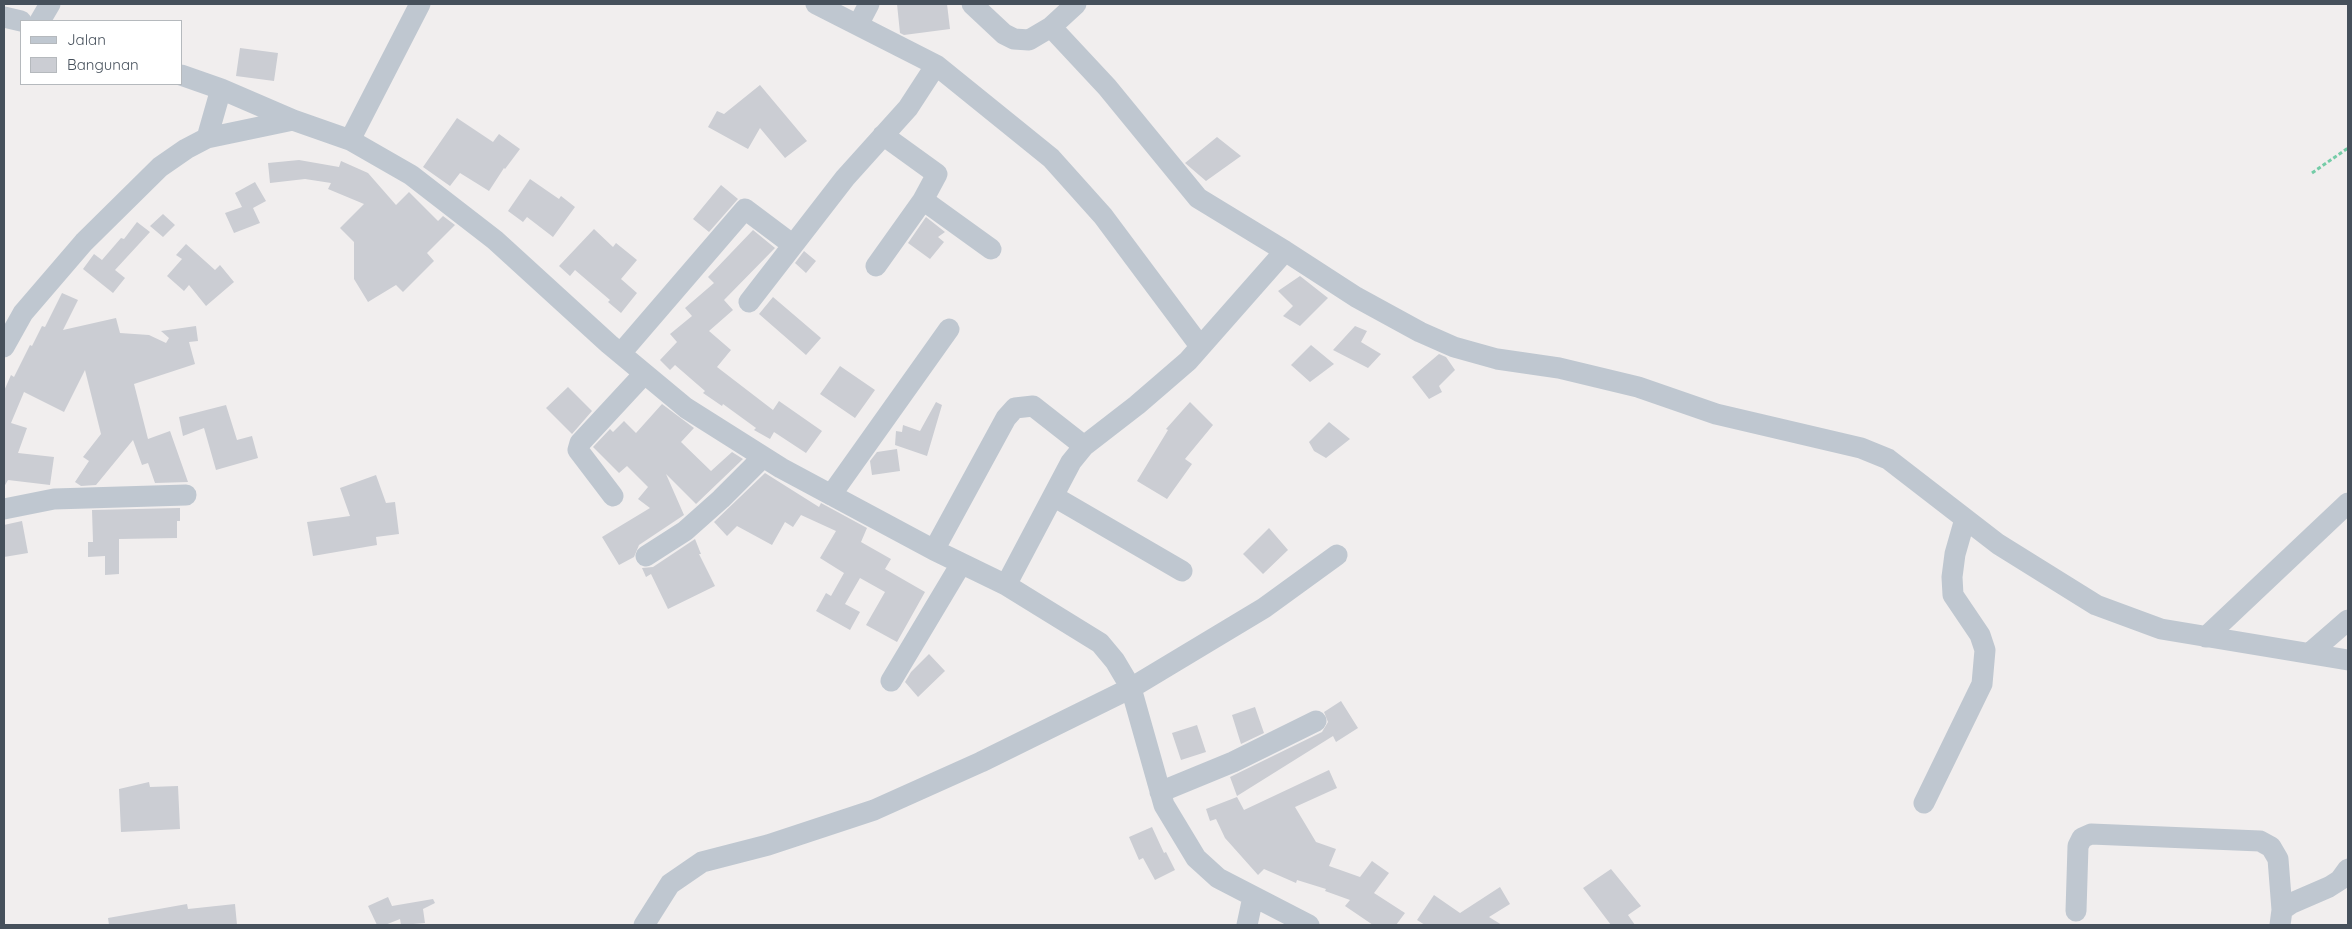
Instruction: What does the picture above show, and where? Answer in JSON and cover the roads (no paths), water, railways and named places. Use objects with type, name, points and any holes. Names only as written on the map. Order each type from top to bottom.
[{"type":"street","points":[[41,20],[50,4]]},
{"type":"street","points":[[350,140],[420,4]]},
{"type":"street","points":[[816,4],[936,65],[1051,158],[1104,216],[1200,346]]},
{"type":"street","points":[[858,25],[868,4]]},
{"type":"street","points":[[972,4],[1004,34],[1014,39],[1029,40],[1051,27],[1076,4]]},
{"type":"street","points":[[4,17],[20,21]]},
{"type":"street","points":[[1051,27],[1106,87],[1198,198],[1356,297],[1420,332],[1454,347],[1496,359],[1559,368],[1638,387],[1716,414],[1861,448],[1888,460],[2022,560],[2096,605],[2161,629],[2206,638],[2348,660]]},
{"type":"street","points":[[749,302],[845,178],[908,108],[936,65]]},
{"type":"street","points":[[182,75],[221,89],[293,120],[350,140],[411,175],[495,240],[644,374],[686,408],[763,457],[831,496],[961,564],[1006,585],[1100,643],[1115,661],[1130,688],[1164,805],[1177,830],[1196,858],[1218,878],[1309,925]]},
{"type":"street","points":[[207,138],[221,89]]},
{"type":"street","points":[[4,347],[23,313],[84,242],[160,167],[186,149],[207,138],[293,120]]},
{"type":"street","points":[[876,266],[923,200],[937,174],[883,135]]},
{"type":"street","points":[[923,200],[992,250]]},
{"type":"street","points":[[621,353],[745,209],[793,245]]},
{"type":"street","points":[[1006,585],[1071,462],[1084,446],[1137,405],[1188,361],[1284,251]]},
{"type":"street","points":[[831,496],[949,329]]},
{"type":"street","points":[[613,496],[578,450],[580,443],[644,374]]},
{"type":"street","points":[[934,550],[1006,418],[1015,408],[1033,406],[1084,446]]},
{"type":"street","points":[[646,556],[685,531],[721,499],[763,457]]},
{"type":"street","points":[[4,509],[54,499],[186,494]]},
{"type":"street","points":[[1053,496],[1182,571]]},
{"type":"street","points":[[2206,638],[2348,503]]},
{"type":"street","points":[[1924,804],[1982,684],[1985,650],[1980,635],[1953,595],[1952,577],[1955,554],[1966,519]]},
{"type":"street","points":[[644,925],[670,884],[702,862],[768,845],[874,810],[981,762],[1130,688],[1264,608],[1337,555]]},
{"type":"street","points":[[892,681],[961,564]]},
{"type":"street","points":[[2310,653],[2348,620]]},
{"type":"street","points":[[1160,792],[1233,762],[1316,721]]},
{"type":"street","points":[[2076,911],[2078,846],[2082,838],[2091,834],[2260,842],[2271,847],[2278,859],[2281,917]]},
{"type":"street","points":[[2281,917],[2292,903],[2329,888],[2340,880],[2348,869]]},
{"type":"street","points":[[1247,925],[1253,897]]}]
